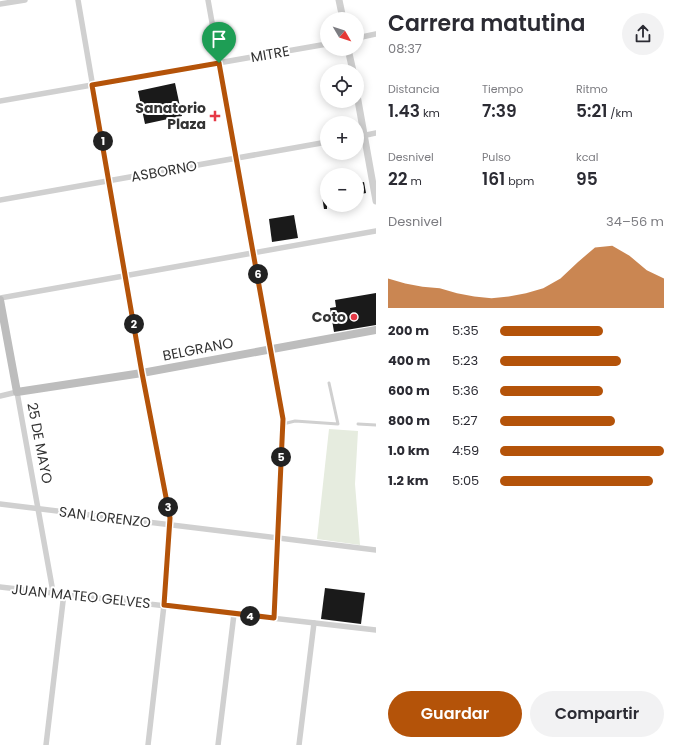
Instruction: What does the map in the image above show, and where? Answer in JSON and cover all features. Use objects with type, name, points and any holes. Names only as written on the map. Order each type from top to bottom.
[{"type":"main road","name":"25 DE MAYO","points":[[0,299],[17,392]]},
{"type":"main road","name":"BELGRANO","points":[[17,392],[142,373],[376,330]]},
{"type":"street","points":[[0,4],[25,0]]},
{"type":"street","points":[[78,0],[142,373],[171,525],[164,605],[148,745]]},
{"type":"street","points":[[208,0],[254,253],[283,424],[274,618]]},
{"type":"street","points":[[339,0],[342,12]]},
{"type":"street","points":[[364,37],[376,34]]},
{"type":"street","name":"MITRE","points":[[0,101],[320,45]]},
{"type":"street","points":[[360,108],[376,201]]},
{"type":"street","points":[[365,135],[376,133]]},
{"type":"street","name":"ASBORNO","points":[[0,200],[320,143]]},
{"type":"street","points":[[0,299],[376,231]]},
{"type":"street","name":"BELGRANO","points":[[0,396],[17,392]]},
{"type":"street","name":"25 DE MAYO","points":[[17,392],[53,592]]},
{"type":"street","name":"SAN LORENZO","points":[[0,504],[376,550]]},
{"type":"street","points":[[0,587],[0,592]]},
{"type":"street","name":"JUAN MATEO GELVES","points":[[0,587],[64,593],[376,630]]},
{"type":"street","points":[[46,745],[64,593]]},
{"type":"street","points":[[218,745],[234,614]]},
{"type":"street","points":[[299,745],[314,623]]},
{"type":"lane","points":[[283,424],[295,421],[338,424],[329,383]]},
{"type":"lane","points":[[358,424],[376,426]]},
{"type":"shaded area","points":[[329,429],[358,431],[355,484],[360,545],[317,539]]},
{"type":"building","points":[[175,83],[182,116],[145,124],[138,91]]},
{"type":"building","points":[[364,182],[366,193],[364,193]]},
{"type":"building","points":[[294,215],[298,238],[272,242],[269,219]]},
{"type":"building","name":"Coto","points":[[376,293],[376,325],[334,332],[330,308],[336,307],[335,300]]},
{"type":"building","points":[[325,588],[365,593],[361,624],[321,619]]},
{"type":"place","name":"Sanatorio Plaza","points":[[215,116]]},
{"type":"place","name":"Coto","points":[[354,317]]},
{"type":"route","points":[[219,63],[283,419],[274,618],[164,605],[171,525],[142,373],[92,85],[219,63]]}]
